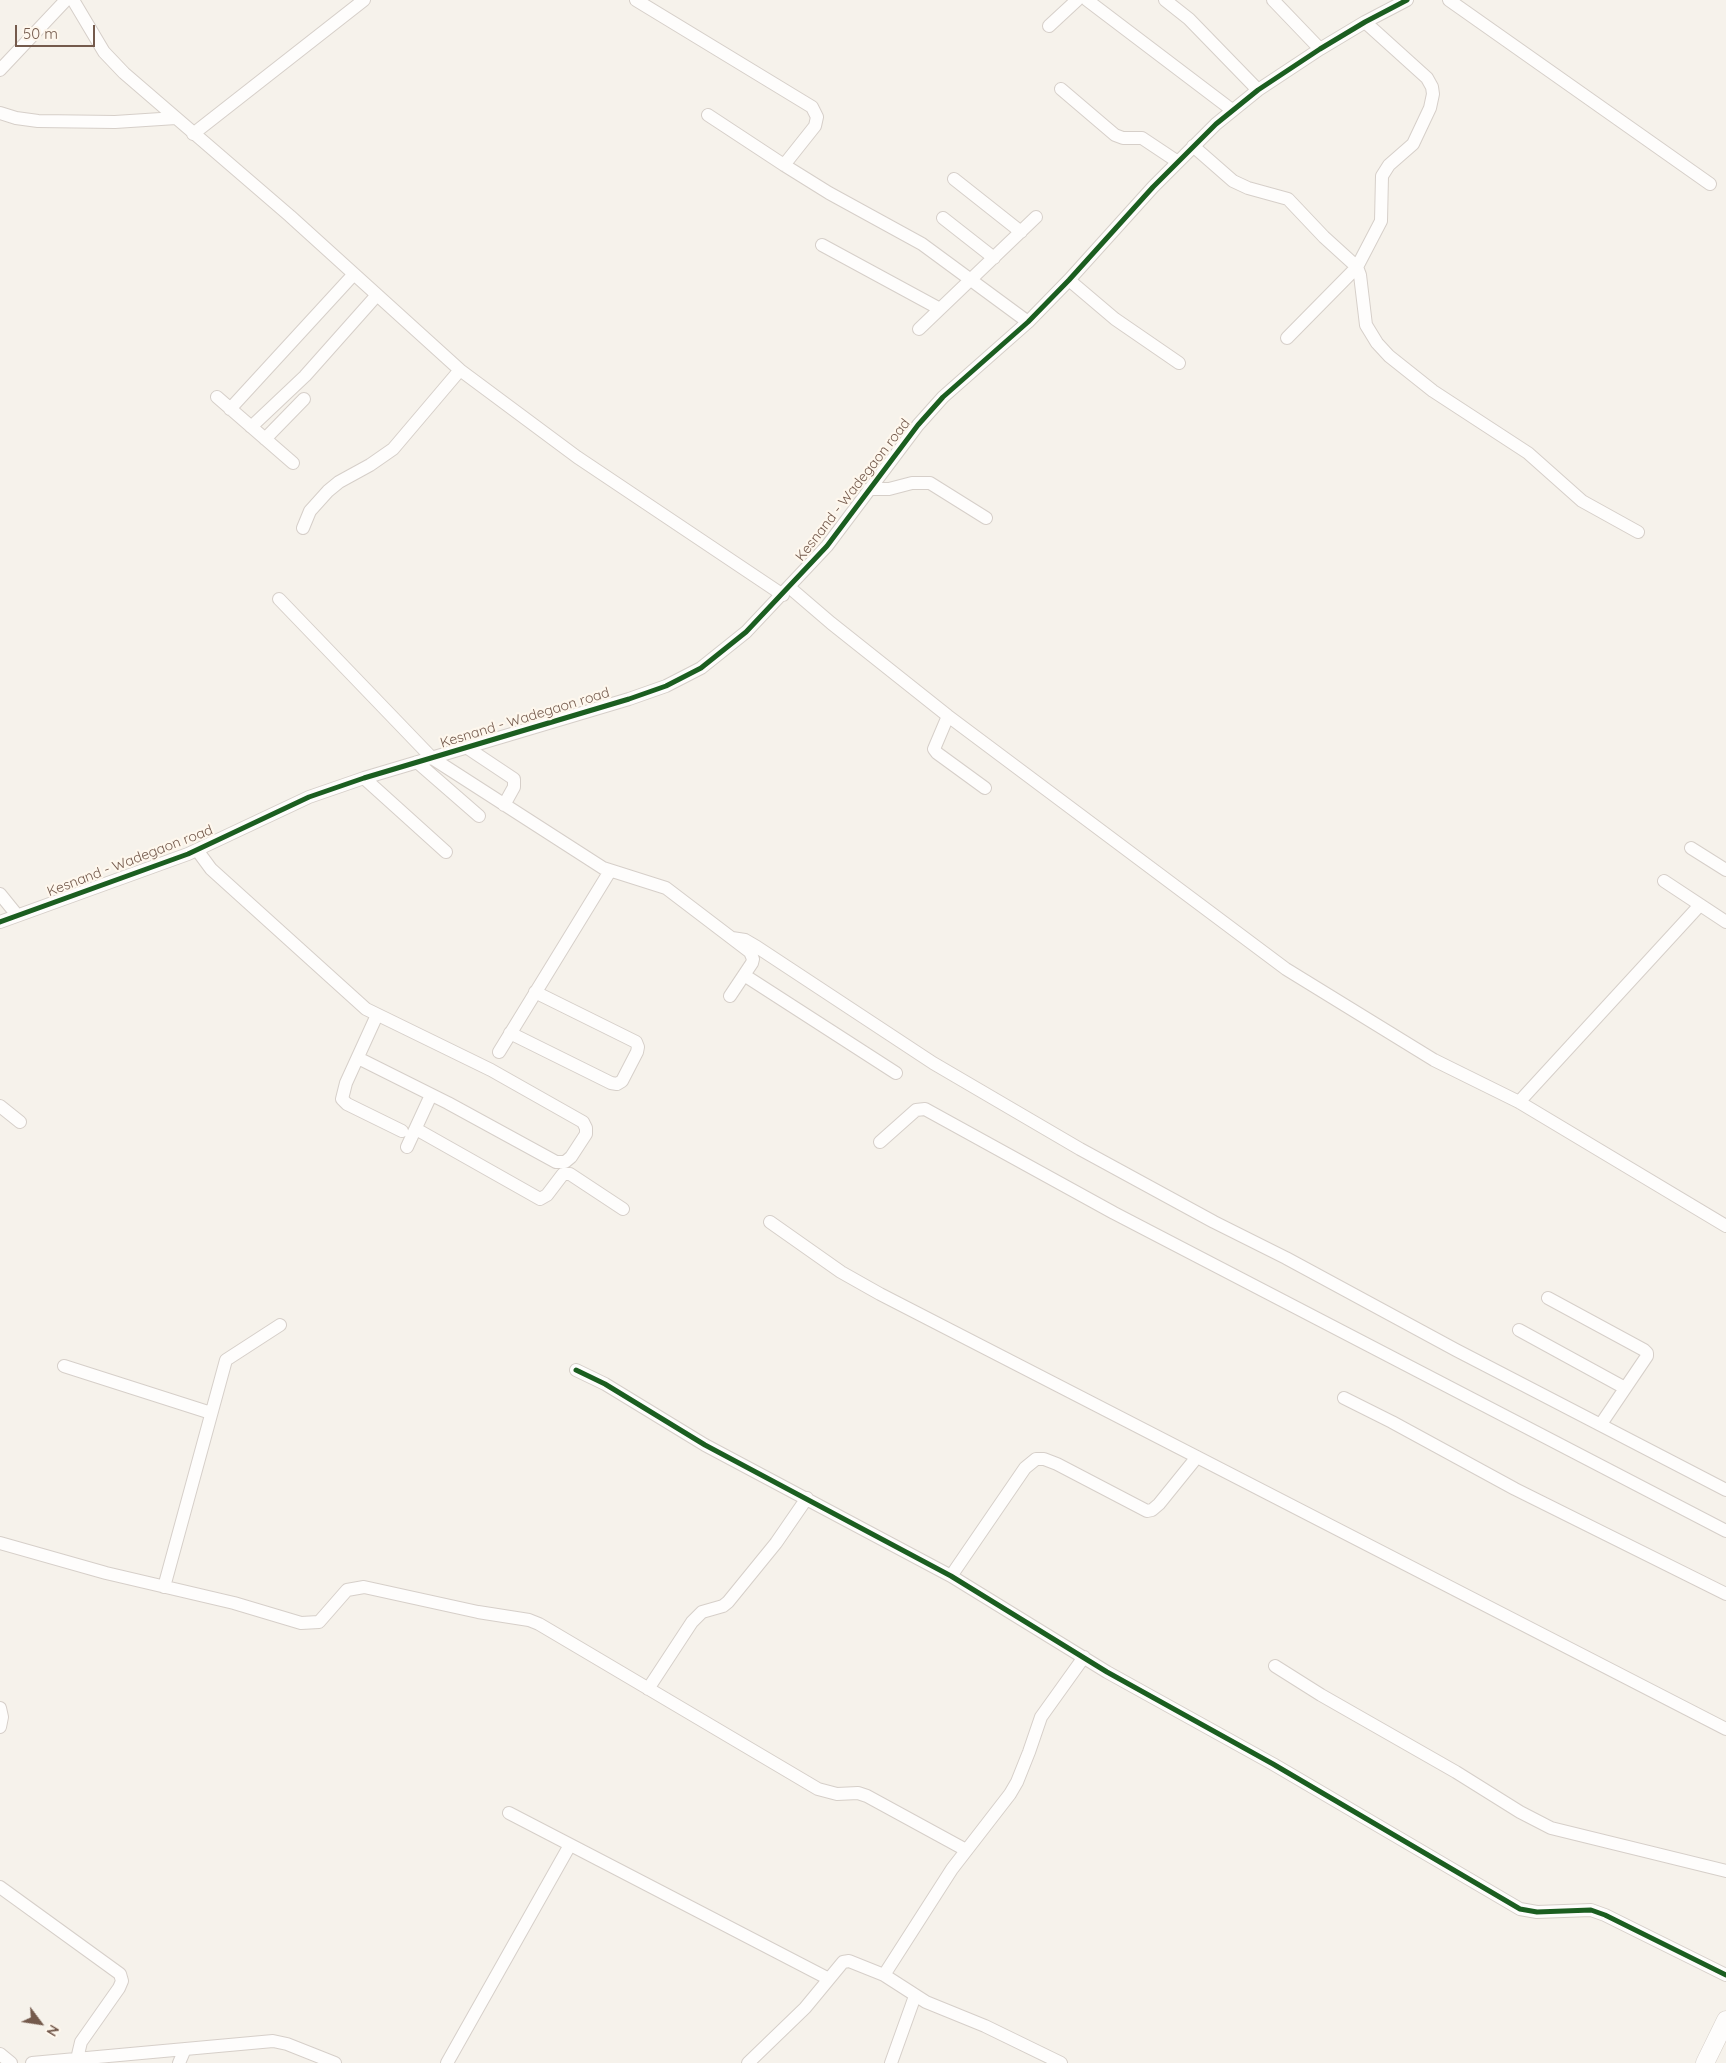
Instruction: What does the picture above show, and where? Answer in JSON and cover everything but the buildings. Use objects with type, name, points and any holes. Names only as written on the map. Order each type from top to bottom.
[{"type":"main road","points":[[1705,2063],[1726,2020]]},
{"type":"street","points":[[0,70],[66,0]]},
{"type":"street","points":[[73,0],[104,52],[124,73],[290,216],[460,370],[577,457],[786,591],[948,716],[1286,968],[1434,1060],[1519,1102],[1726,1226]]},
{"type":"street","points":[[193,134],[364,0]]},
{"type":"street","points":[[636,0],[812,108],[817,116],[814,126],[784,166]]},
{"type":"street","points":[[1049,26],[1077,0]]},
{"type":"street","points":[[1087,0],[1232,110]]},
{"type":"street","points":[[1165,0],[1189,19],[1258,90]]},
{"type":"street","points":[[1273,0],[1320,49]]},
{"type":"street","name":"Kesnand - Wadegaon road","points":[[0,922],[197,850],[309,797],[364,778],[666,686],[701,668],[722,652],[786,591],[827,546],[918,425],[943,397],[1028,322],[1178,162],[1232,110],[1258,90],[1320,49],[1407,0]]},
{"type":"street","points":[[1449,0],[1710,184]]},
{"type":"street","points":[[1287,338],[1356,267],[1381,221],[1382,176],[1388,165],[1413,144],[1430,108],[1433,94],[1432,87],[1427,78],[1365,22]]},
{"type":"street","points":[[1061,89],[1115,135],[1123,138],[1136,136],[1142,138],[1178,162]]},
{"type":"street","points":[[0,113],[16,118],[38,121],[115,122],[176,118]]},
{"type":"street","points":[[708,115],[784,166],[922,244],[1028,322]]},
{"type":"street","points":[[1194,146],[1233,181],[1248,188],[1288,199],[1356,267],[1360,275],[1366,325],[1377,343],[1389,356],[1433,391],[1528,453],[1592,508],[1638,532]]},
{"type":"street","points":[[954,179],[1021,232]]},
{"type":"street","points":[[919,328],[1036,217]]},
{"type":"street","points":[[943,218],[994,258]]},
{"type":"street","points":[[822,245],[940,309]]},
{"type":"street","points":[[230,409],[354,274]]},
{"type":"street","points":[[1069,280],[1116,319],[1179,363]]},
{"type":"street","points":[[251,427],[305,376],[377,295]]},
{"type":"street","points":[[303,528],[310,511],[328,491],[339,482],[370,465],[393,449],[460,370]]},
{"type":"street","points":[[217,397],[293,463]]},
{"type":"street","points":[[265,439],[304,399]]},
{"type":"street","points":[[869,489],[890,489],[912,483],[930,483],[986,518]]},
{"type":"street","points":[[279,600],[432,758],[610,871],[666,888],[753,956],[752,963],[730,996]]},
{"type":"street","points":[[948,716],[934,749],[986,788]]},
{"type":"street","points":[[466,747],[514,779],[514,787],[504,805]]},
{"type":"street","points":[[417,762],[480,816]]},
{"type":"street","points":[[364,778],[446,852]]},
{"type":"street","points":[[1691,848],[1726,870]]},
{"type":"street","points":[[197,850],[211,869],[366,1009],[491,1070],[583,1122],[586,1134],[571,1157],[564,1174],[547,1196],[540,1199],[416,1129]]},
{"type":"street","points":[[499,1052],[610,871]]},
{"type":"street","points":[[1664,881],[1726,922]]},
{"type":"street","points":[[0,894],[17,915]]},
{"type":"street","points":[[1519,1102],[1700,905]]},
{"type":"street","points":[[732,938],[750,943],[934,1063],[1080,1149],[1214,1222],[1726,1490]]},
{"type":"street","points":[[744,975],[896,1073]]},
{"type":"street","points":[[510,1033],[611,1083],[617,1084],[622,1080],[637,1052],[636,1042],[535,992]]},
{"type":"street","points":[[377,1016],[346,1083],[342,1099],[348,1104],[402,1131]]},
{"type":"street","points":[[358,1058],[556,1162],[570,1174],[623,1209]]},
{"type":"street","points":[[407,1147],[431,1095]]},
{"type":"street","points":[[0,1106],[20,1122]]},
{"type":"street","points":[[880,1142],[916,1110],[925,1109],[1114,1213],[1726,1531]]},
{"type":"street","points":[[770,1222],[841,1272],[880,1294],[1726,1728]]},
{"type":"street","points":[[1548,1298],[1646,1351],[1647,1356],[1601,1424]]},
{"type":"street","points":[[164,1587],[226,1360],[280,1325]]},
{"type":"street","points":[[1520,1330],[1625,1388]]},
{"type":"street","points":[[64,1366],[211,1413]]},
{"type":"street","points":[[576,1370],[605,1384],[705,1445],[951,1576],[1084,1657],[1520,1909],[1537,1912],[1591,1910],[1605,1915],[1726,1975]]},
{"type":"street","points":[[1344,1398],[1417,1435],[1515,1489],[1726,1594]]},
{"type":"street","points":[[951,1576],[1025,1468],[1036,1459],[1044,1459],[1058,1464],[1147,1511],[1152,1510],[1159,1504],[1197,1457]]},
{"type":"street","points":[[648,1689],[692,1622],[702,1612],[723,1606],[728,1602],[776,1543],[807,1498]]},
{"type":"street","points":[[0,1543],[97,1571],[234,1603],[301,1623],[319,1622],[346,1590],[364,1586],[478,1612],[529,1620],[540,1624],[818,1788],[837,1794],[858,1793],[867,1796],[966,1850]]},
{"type":"street","points":[[884,1975],[966,1850],[1010,1794],[1017,1782],[1041,1717],[1084,1657]]},
{"type":"street","points":[[1276,1666],[1321,1695],[1456,1772],[1520,1812],[1551,1828],[1726,1871]]},
{"type":"street","points":[[0,1708],[2,1717],[0,1727]]},
{"type":"street","points":[[509,1813],[829,1979]]},
{"type":"street","points":[[448,2063],[570,1845]]},
{"type":"street","points":[[0,1887],[120,1974],[122,1981],[119,1988],[81,2042],[77,2059]]},
{"type":"street","points":[[748,2063],[805,2008],[843,1962],[849,1961],[884,1975],[915,1996],[985,2026],[1060,2063]]},
{"type":"street","points":[[891,2063],[915,1996]]},
{"type":"street","points":[[32,2063],[273,2041],[287,2044],[335,2063]]},
{"type":"street","points":[[179,2063],[185,2049]]},
{"type":"street","points":[[0,2054],[11,2063]]},
{"type":"cycle path","points":[[0,922],[188,854],[309,797],[364,778],[629,699],[666,686],[701,668],[746,632],[827,546],[918,425],[943,397],[1028,322],[1069,280],[1153,187],[1216,124],[1258,90],[1320,49],[1407,0]]},
{"type":"cycle path","points":[[576,1370],[605,1384],[705,1445],[951,1576],[1107,1672],[1273,1764],[1520,1909],[1537,1912],[1591,1910],[1605,1915],[1726,1975]]}]
